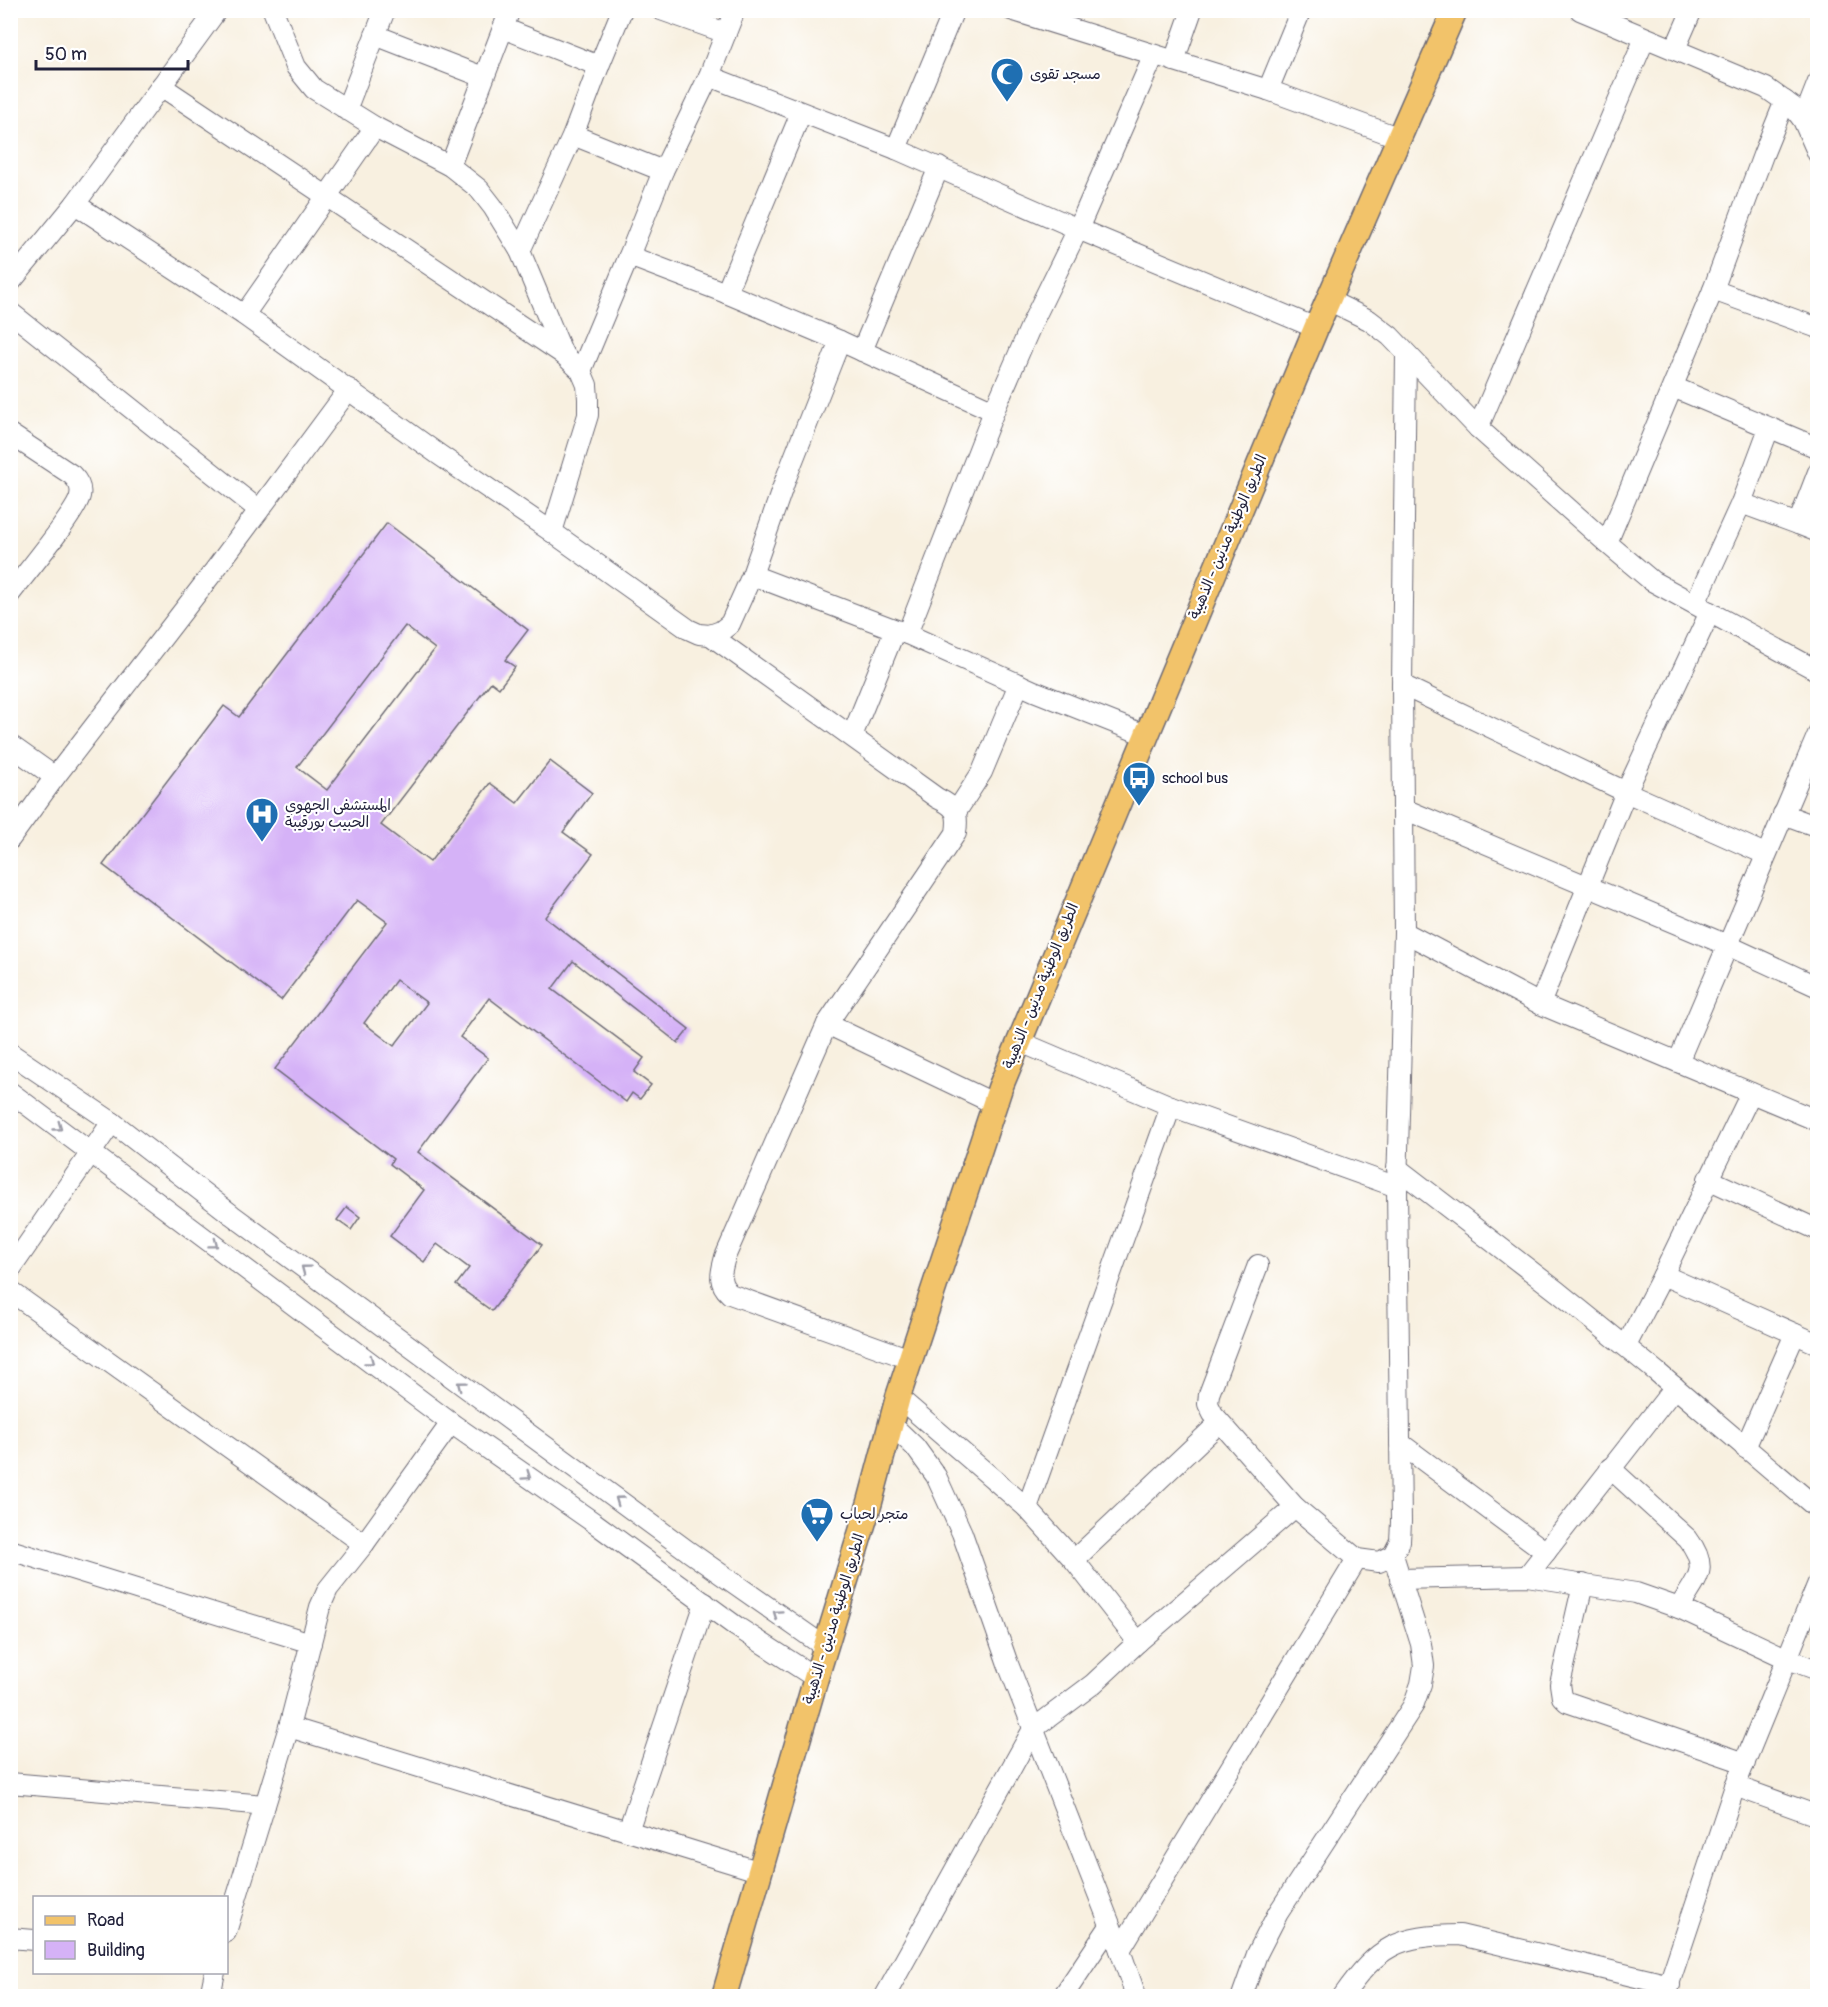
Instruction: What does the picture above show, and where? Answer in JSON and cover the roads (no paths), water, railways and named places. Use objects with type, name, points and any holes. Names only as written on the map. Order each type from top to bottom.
[{"type":"main road","name":"الطريق الوطنية مدنين - الذهيبة","points":[[724,1996],[892,1425],[898,1396],[1018,1041],[1316,328],[1455,10]]},
{"type":"street","points":[[10,283],[75,204],[217,10]]},
{"type":"street","points":[[273,10],[296,67],[314,89],[375,127],[450,166],[480,189],[505,224],[520,251],[563,354]]},
{"type":"street","points":[[345,110],[385,10]]},
{"type":"street","points":[[520,251],[573,135],[621,10]]},
{"type":"street","points":[[660,10],[726,33]]},
{"type":"street","points":[[581,371],[663,171],[708,76],[735,10]]},
{"type":"street","points":[[896,149],[954,10]]},
{"type":"street","points":[[1174,61],[1192,10]]},
{"type":"street","points":[[1268,90],[1301,10]]},
{"type":"street","points":[[1580,10],[1767,88],[1793,107],[1803,120],[1818,154]]},
{"type":"street","points":[[1675,49],[1692,10]]},
{"type":"street","points":[[1018,12],[1268,90],[1400,138]]},
{"type":"street","points":[[450,166],[507,19],[599,66]]},
{"type":"street","points":[[375,35],[483,76]]},
{"type":"street","points":[[1478,428],[1645,38]]},
{"type":"street","points":[[852,736],[901,632],[1033,321],[1078,229],[1154,55]]},
{"type":"street","points":[[708,76],[896,149],[1078,229],[1316,328]]},
{"type":"street","points":[[1803,120],[1818,82]]},
{"type":"street","points":[[162,86],[563,354],[581,371],[586,385],[588,414],[552,532]]},
{"type":"street","points":[[1607,543],[1713,290],[1785,101]]},
{"type":"street","points":[[726,293],[801,113]]},
{"type":"street","points":[[244,315],[375,127]]},
{"type":"street","points":[[573,135],[663,171]]},
{"type":"street","points":[[862,351],[939,167]]},
{"type":"street","points":[[75,204],[244,315],[438,454],[688,629],[699,634],[710,635],[722,632],[730,624],[752,575],[786,478],[840,341]]},
{"type":"street","points":[[629,256],[726,293],[840,341],[994,411]]},
{"type":"street","points":[[1713,290],[1818,328]]},
{"type":"street","points":[[1328,300],[1369,320],[1390,336],[1478,428],[1653,581],[1818,671]]},
{"type":"street","points":[[10,312],[259,510]]},
{"type":"street","points":[[1258,1265],[1209,1394],[1208,1404],[1219,1423],[1295,1507],[1357,1559],[1378,1562],[1393,1555],[1400,1541],[1401,1522],[1397,1177],[1404,932],[1402,685],[1407,354]]},
{"type":"street","points":[[1673,387],[1818,448]]},
{"type":"street","points":[[10,839],[349,389]]},
{"type":"street","points":[[1540,1004],[1702,608],[1769,428]]},
{"type":"street","points":[[10,434],[72,475],[78,482],[80,498],[10,594]]},
{"type":"street","points":[[1798,524],[1818,472]]},
{"type":"street","points":[[1741,503],[1818,532]]},
{"type":"street","points":[[752,575],[901,632],[1019,684],[1145,735]]},
{"type":"street","points":[[710,635],[938,798],[952,805],[956,812],[958,821],[956,832],[826,1024],[725,1257],[721,1281],[723,1288],[730,1294],[910,1359]]},
{"type":"street","points":[[956,812],[982,772],[1019,684]]},
{"type":"street","points":[[1402,685],[1626,792],[1765,854]]},
{"type":"street","points":[[1678,1062],[1818,734]]},
{"type":"street","points":[[10,745],[55,777]]},
{"type":"street","points":[[1404,809],[1727,945],[1818,987]]},
{"type":"street","points":[[1783,814],[1818,827]]},
{"type":"street","points":[[1404,932],[1540,1004],[1818,1121]]},
{"type":"street","points":[[826,1024],[995,1104]]},
{"type":"street","points":[[1018,1041],[1171,1106],[1397,1177],[1626,1346],[1818,1509]]},
{"type":"street","points":[[10,1053],[112,1122],[232,1215],[482,1400],[698,1558],[825,1647]]},
{"type":"street","points":[[10,1092],[451,1423],[596,1524],[737,1627],[816,1678]]},
{"type":"street","points":[[1626,1346],[1751,1093]]},
{"type":"street","points":[[1027,1508],[1171,1106]]},
{"type":"street","points":[[10,1270],[112,1122]]},
{"type":"street","points":[[1708,1179],[1818,1230]]},
{"type":"street","points":[[1663,1275],[1818,1344]]},
{"type":"street","points":[[10,1291],[364,1544]]},
{"type":"street","points":[[1745,1448],[1795,1334]]},
{"type":"street","points":[[1527,1576],[1675,1387]]},
{"type":"street","points":[[898,1396],[1027,1508],[1074,1560],[1138,1642]]},
{"type":"street","points":[[228,1925],[289,1727],[320,1607],[328,1589],[364,1544],[451,1423]]},
{"type":"street","points":[[1074,1560],[1219,1423]]},
{"type":"street","points":[[892,1425],[915,1447],[936,1476],[962,1533],[1008,1664],[1136,1996]]},
{"type":"street","points":[[1400,1443],[1546,1552]]},
{"type":"street","points":[[1610,1468],[1688,1539],[1697,1552],[1701,1562],[1699,1575],[1679,1608]]},
{"type":"street","points":[[885,1996],[1033,1729],[1093,1684],[1138,1642],[1295,1507]]},
{"type":"street","points":[[10,1550],[311,1643]]},
{"type":"street","points":[[1242,1996],[1257,1954],[1278,1912],[1413,1706],[1421,1684],[1424,1666],[1421,1644],[1393,1555]]},
{"type":"street","points":[[1120,1950],[1357,1559]]},
{"type":"street","points":[[1400,1579],[1527,1576],[1636,1593],[1679,1608],[1788,1659],[1818,1670]]},
{"type":"street","points":[[1344,1996],[1360,1972],[1379,1953],[1421,1936],[1443,1935],[1460,1935],[1667,1991],[1735,1786],[1818,1582]]},
{"type":"street","points":[[1583,1584],[1560,1684],[1562,1697],[1567,1702],[1745,1762]]},
{"type":"street","points":[[628,1831],[705,1604]]},
{"type":"street","points":[[289,1727],[761,1872]]},
{"type":"street","points":[[10,1783],[265,1805]]},
{"type":"street","points":[[1735,1786],[1818,1816]]},
{"type":"street","points":[[1062,1996],[1110,1926]]},
{"type":"street","points":[[10,1938],[33,1940]]},
{"type":"street","points":[[210,1996],[215,1974]]},
{"type":"place","name":"مسجد تقوى","points":[[1007,103]]},
{"type":"place","name":"school bus","points":[[1139,807]]},
{"type":"place","name":"المستشفى الجهوي الحبيب بورقيبة","points":[[262,843]]},
{"type":"place","name":"متجر لحباب","points":[[817,1543]]}]
